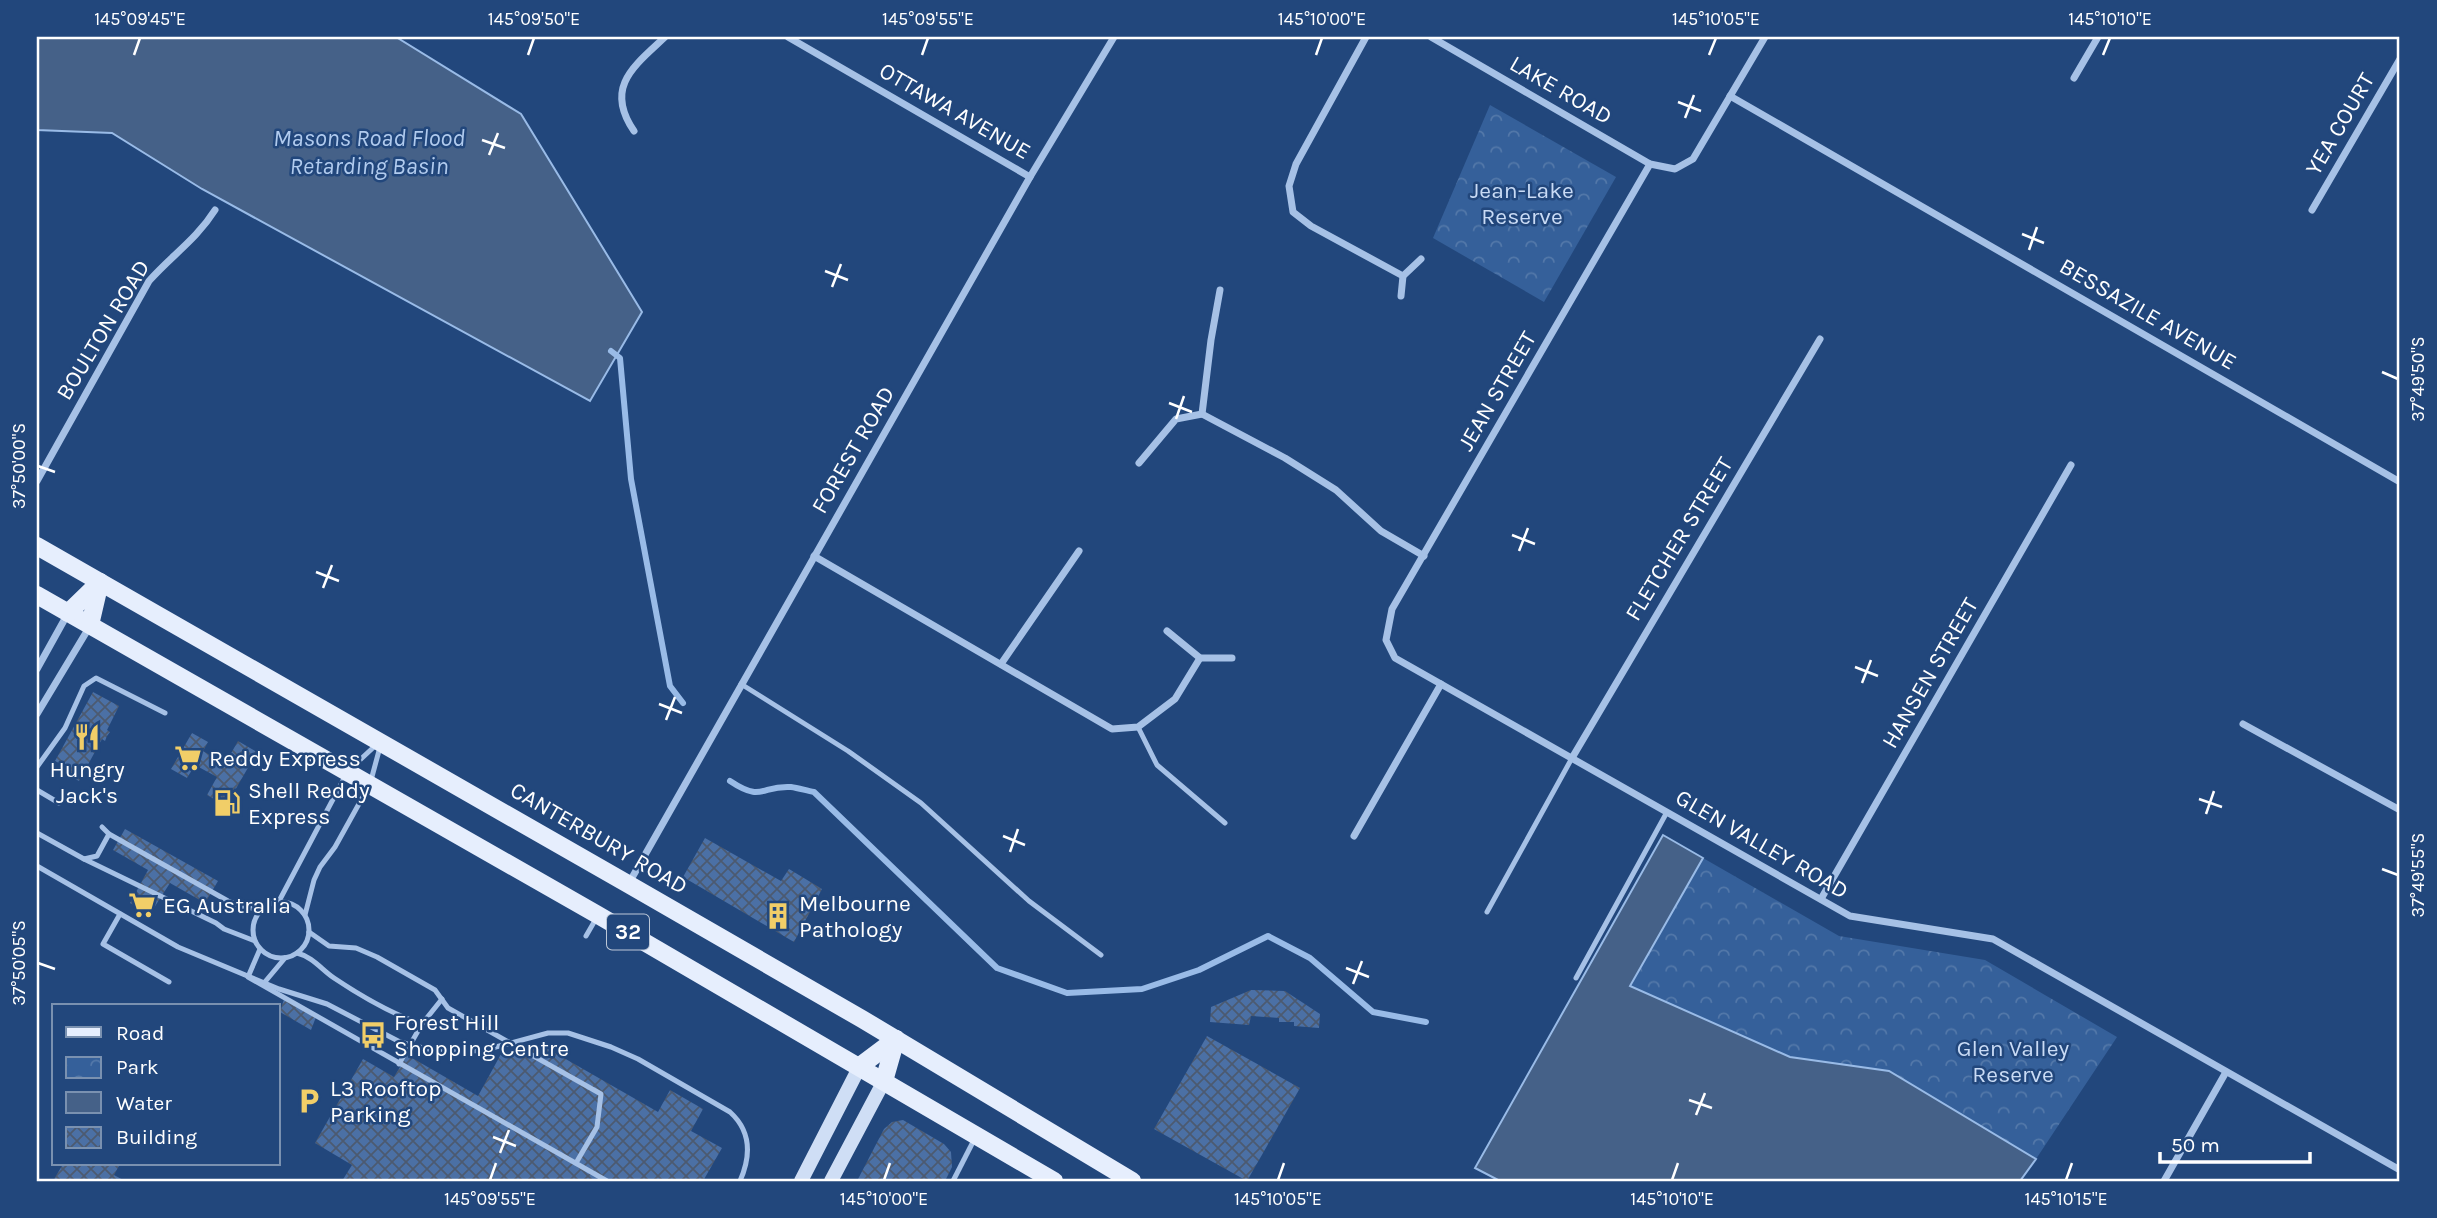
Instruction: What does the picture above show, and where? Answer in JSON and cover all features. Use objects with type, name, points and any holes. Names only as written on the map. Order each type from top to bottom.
[{"type":"main road","name":"CANTERBURY ROAD","points":[[37,546],[628,884],[1132,1181]]},
{"type":"main road","points":[[68,613],[100,582]]},
{"type":"main road","points":[[90,625],[100,582]]},
{"type":"main road","name":"32","points":[[37,595],[598,915],[1054,1181]]},
{"type":"main road","points":[[801,1181],[860,1066],[896,1040]]},
{"type":"main road","points":[[831,1181],[884,1081],[896,1040]]},
{"type":"street","points":[[634,131],[622,113],[623,82],[641,59],[665,37]]},
{"type":"street","name":"OTTAWA AVENUE","points":[[788,37],[1030,177]]},
{"type":"street","name":"FOREST ROAD","points":[[628,884],[1030,177],[1114,37]]},
{"type":"street","points":[[1366,37],[1296,164],[1289,186],[1293,212],[1311,226],[1403,276]]},
{"type":"street","name":"LAKE ROAD","points":[[1431,37],[1650,164],[1675,169],[1693,159],[1730,96]]},
{"type":"street","points":[[1730,96],[1765,37]]},
{"type":"street","points":[[2074,79],[2098,37]]},
{"type":"street","name":"YEA COURT","points":[[2312,210],[2400,58]]},
{"type":"street","name":"BESSAZILE AVENUE","points":[[1730,96],[2400,482]]},
{"type":"street","name":"JEAN STREET","points":[[1386,640],[1392,609],[1650,164]]},
{"type":"street","name":"BOULTON ROAD","points":[[37,481],[149,281],[164,264],[194,239],[215,210]]},
{"type":"street","points":[[1401,296],[1403,276],[1421,259]]},
{"type":"street","points":[[1202,414],[1220,290]]},
{"type":"street","name":"FLETCHER STREET","points":[[1572,758],[1820,339]]},
{"type":"street","points":[[1139,463],[1176,419],[1202,414],[1285,458],[1336,490],[1381,531],[1424,556]]},
{"type":"street","name":"HANSEN STREET","points":[[1821,899],[2071,466]]},
{"type":"street","points":[[1001,664],[1079,551]]},
{"type":"street","points":[[814,556],[1112,729],[1138,727],[1175,699],[1200,658]]},
{"type":"street","points":[[37,669],[68,613]]},
{"type":"street","points":[[37,714],[90,625]]},
{"type":"street","points":[[1167,631],[1200,658],[1232,658]]},
{"type":"street","name":"GLEN VALLEY ROAD","points":[[1386,640],[1395,658],[1850,916],[1993,939],[2400,1170]]},
{"type":"street","points":[[1354,836],[1441,684]]},
{"type":"street","points":[[2243,724],[2400,810]]},
{"type":"street","points":[[2164,1181],[2227,1072]]},
{"type":"lane","points":[[37,767],[65,729],[84,686],[96,678],[165,713]]},
{"type":"lane","points":[[741,684],[838,744],[921,803],[1030,901],[1101,955]]},
{"type":"lane","points":[[1138,727],[1157,765],[1225,823]]},
{"type":"lane","points":[[278,903],[348,771],[381,741]]},
{"type":"lane","points":[[262,910],[254,924],[260,949],[276,958],[285,958],[303,948],[309,932],[305,915],[314,880],[370,784],[381,741]]},
{"type":"lane","points":[[1487,912],[1572,758]]},
{"type":"lane","points":[[37,790],[59,803]]},
{"type":"lane","points":[[1576,978],[1667,812]]},
{"type":"lane","points":[[102,827],[109,834],[228,901],[262,910],[278,903],[293,905],[305,915]]},
{"type":"lane","points":[[37,833],[84,859],[216,923],[223,929],[256,941]]},
{"type":"lane","points":[[84,859],[97,856],[109,834]]},
{"type":"lane","points":[[37,866],[178,947],[279,989],[327,1004],[400,1042],[427,1049],[481,1051],[548,1032],[568,1033],[638,1059],[730,1112],[738,1120],[744,1128],[748,1150],[746,1168],[740,1181]]},
{"type":"lane","points":[[120,914],[103,944],[169,982]]},
{"type":"lane","points":[[586,936],[598,915]]},
{"type":"lane","points":[[309,932],[329,946],[356,948],[377,957],[435,990],[448,1008],[601,1094],[597,1127],[576,1163]]},
{"type":"lane","points":[[260,949],[248,977],[607,1181]]},
{"type":"lane","points":[[297,953],[309,957],[333,977],[398,1016],[422,1024]]},
{"type":"lane","points":[[262,985],[285,958]]},
{"type":"lane","points":[[399,1064],[422,1024],[442,999]]},
{"type":"lane","points":[[953,1181],[977,1135]]},
{"type":"green space","name":"Jean-Lake Reserve","points":[[1490,105],[1616,177],[1544,302],[1433,238]]},
{"type":"green space","name":"Glen Valley Reserve","points":[[1703,858],[1839,936],[1985,960],[2117,1037],[2036,1159],[1889,1071],[1790,1057],[1630,986]]},
{"type":"water","name":"Masons Road Flood Retarding Basin","points":[[37,37],[396,37],[521,114],[642,312],[590,401],[202,189],[112,133],[37,130]]},
{"type":"water","points":[[1663,835],[1703,858],[1630,986],[1790,1057],[1889,1071],[2036,1159],[2020,1181],[1500,1181],[1475,1168]]},
{"type":"building","name":"Hungry Jack's","points":[[93,692],[119,706],[107,730],[110,732],[105,741],[102,739],[79,781],[60,771],[63,765],[55,761]]},
{"type":"building","points":[[192,733],[208,742],[203,751],[225,764],[238,741],[257,752],[226,806],[207,795],[217,777],[195,765],[187,778],[171,769]]},
{"type":"building","points":[[125,829],[218,881],[205,903],[170,883],[150,914],[130,903],[148,870],[113,850]]},
{"type":"building","name":"Melbourne Pathology","points":[[705,838],[781,881],[789,869],[822,889],[794,942],[683,877]]},
{"type":"building","points":[[1251,990],[1285,991],[1320,1014],[1319,1028],[1294,1026],[1294,1022],[1279,1022],[1279,1018],[1251,1016],[1249,1025],[1210,1022],[1211,1007]]},
{"type":"building","points":[[284,999],[316,1017],[311,1030],[280,1012]]},
{"type":"building","points":[[1207,1036],[1300,1088],[1247,1181],[1154,1129]]},
{"type":"building","points":[[543,1046],[658,1112],[670,1090],[703,1109],[691,1131],[722,1148],[703,1181],[342,1181],[352,1165],[315,1143],[363,1059],[394,1077],[407,1055],[478,1096],[501,1054]]},
{"type":"building","points":[[903,1120],[944,1144],[951,1152],[952,1167],[945,1181],[857,1181],[884,1129],[892,1122]]},
{"type":"building","points":[[62,1166],[119,1166],[114,1175],[125,1181],[53,1181]]},
{"type":"waterway","points":[[611,351],[620,358],[631,479],[670,686],[683,703]]},
{"type":"waterway","points":[[730,781],[756,792],[781,787],[814,792],[997,968],[1067,993],[1142,989],[1199,970],[1268,936],[1310,958],[1373,1012],[1426,1022]]},
{"type":"place","name":"Hungry Jack's","points":[[87,737]]},
{"type":"place","name":"Reddy Express","points":[[188,758]]},
{"type":"place","name":"Shell Reddy Express","points":[[227,803]]},
{"type":"place","name":"EG Australia","points":[[142,905]]},
{"type":"place","name":"Melbourne Pathology","points":[[778,916]]},
{"type":"place","name":"Forest Hill Shopping Centre","points":[[373,1035]]},
{"type":"place","name":"L3 Rooftop Parking","points":[[309,1101]]}]
